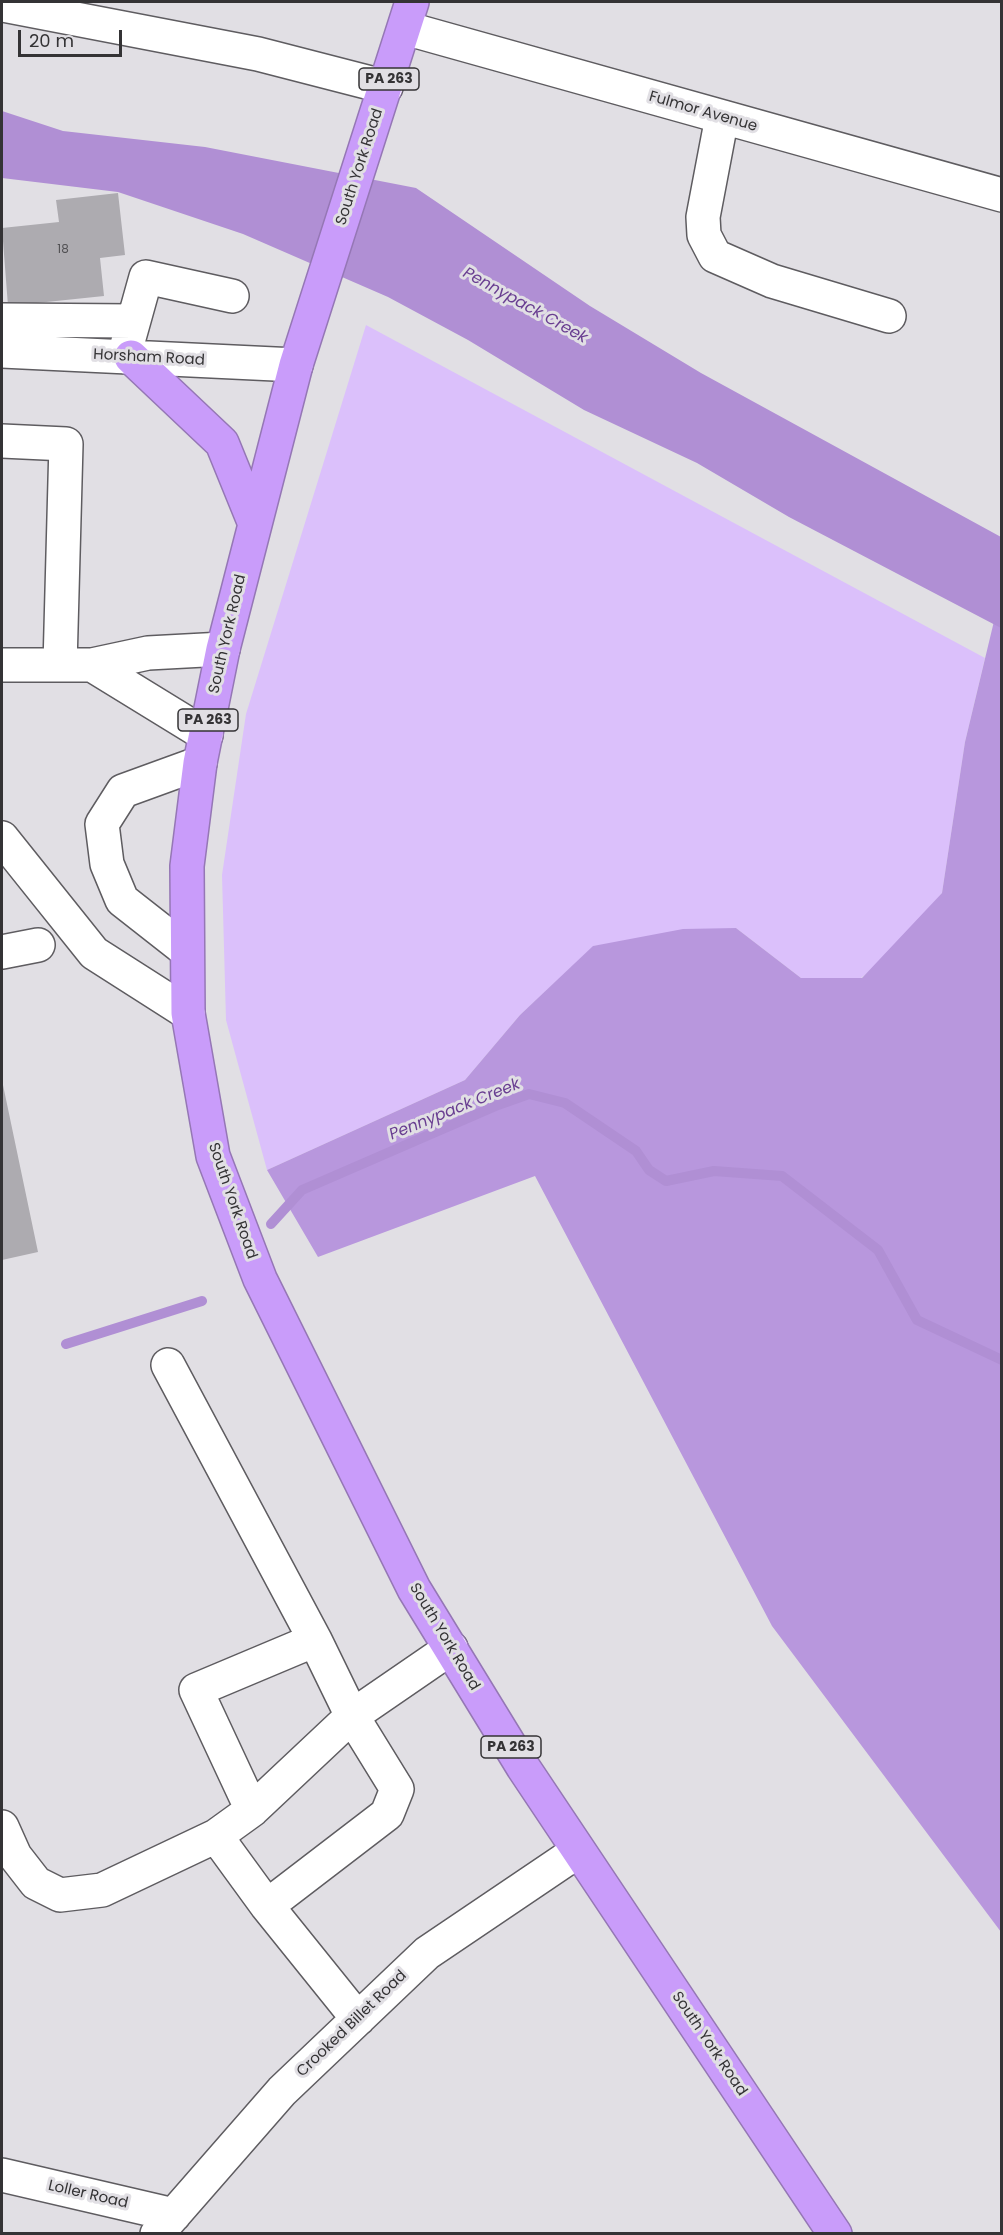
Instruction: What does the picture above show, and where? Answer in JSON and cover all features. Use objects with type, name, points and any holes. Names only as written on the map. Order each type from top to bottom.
[{"type":"highway","name":"South York Road","points":[[409,15],[296,365],[223,649],[203,749],[187,866],[188,1013],[213,1156],[260,1279],[414,1588],[578,1851],[835,2234]]},
{"type":"highway","points":[[128,357],[222,443],[255,524]]},
{"type":"street","points":[[3,5],[258,54],[386,87]]},
{"type":"street","name":"Fulmor Avenue","points":[[409,15],[722,117],[1002,195]]},
{"type":"street","points":[[722,117],[703,217],[704,235],[715,256],[772,281],[889,316]]},
{"type":"street","points":[[128,357],[134,321],[146,278],[232,296]]},
{"type":"street","points":[[2,320],[134,321]]},
{"type":"street","name":"Horsham Road","points":[[2,351],[296,365]]},
{"type":"street","points":[[2,441],[66,444],[76,665]]},
{"type":"street","points":[[2,665],[76,665],[148,653],[223,649]]},
{"type":"street","points":[[76,665],[203,749],[123,791],[102,824],[106,864],[122,900],[188,951]]},
{"type":"street","points":[[2,838],[94,953],[188,1013]]},
{"type":"street","points":[[2,952],[38,945]]},
{"type":"street","points":[[168,1365],[315,1640],[352,1716],[397,1789],[387,1814],[267,1906]]},
{"type":"street","points":[[252,1810],[196,1690],[315,1640]]},
{"type":"street","points":[[2,1827],[15,1856],[36,1883],[60,1895],[102,1890],[216,1836],[252,1810],[352,1716],[451,1648]]},
{"type":"street","points":[[216,1836],[267,1906],[358,2019]]},
{"type":"street","name":"Crooked Billet Road","points":[[165,2224],[282,2091],[427,1953],[578,1851]]},
{"type":"street","name":"Loller Road","points":[[2,2175],[165,2224]]},
{"type":"shaded area","points":[[366,325],[985,658],[965,742],[942,893],[888,956],[861,978],[801,978],[736,928],[594,946],[520,1015],[465,1080],[267,1170],[226,1020],[222,875],[246,714]]},
{"type":"shaded area","points":[[1001,592],[1001,1932],[772,1626],[535,1176],[318,1257],[267,1170],[465,1080],[520,1015],[593,946],[683,929],[736,928],[801,978],[862,978],[942,893],[965,742]]},
{"type":"water","points":[[2,111],[63,131],[205,147],[416,188],[590,306],[701,373],[1001,537],[1001,628],[789,517],[697,463],[584,410],[468,340],[388,297],[243,234],[118,192],[2,178]]},
{"type":"building","points":[[118,193],[125,255],[100,258],[104,296],[8,306],[2,228],[59,222],[56,200]]},
{"type":"building","points":[[2,1085],[38,1252],[2,1260]]},
{"type":"waterway","name":"Pennypack Creek","points":[[271,1224],[302,1190],[498,1105],[529,1094],[565,1103],[636,1151],[649,1170],[666,1181],[714,1171],[782,1176],[878,1250],[917,1320],[1002,1360]]},
{"type":"waterway","name":"Pennypack Creek","points":[[66,1344],[202,1301]]}]
